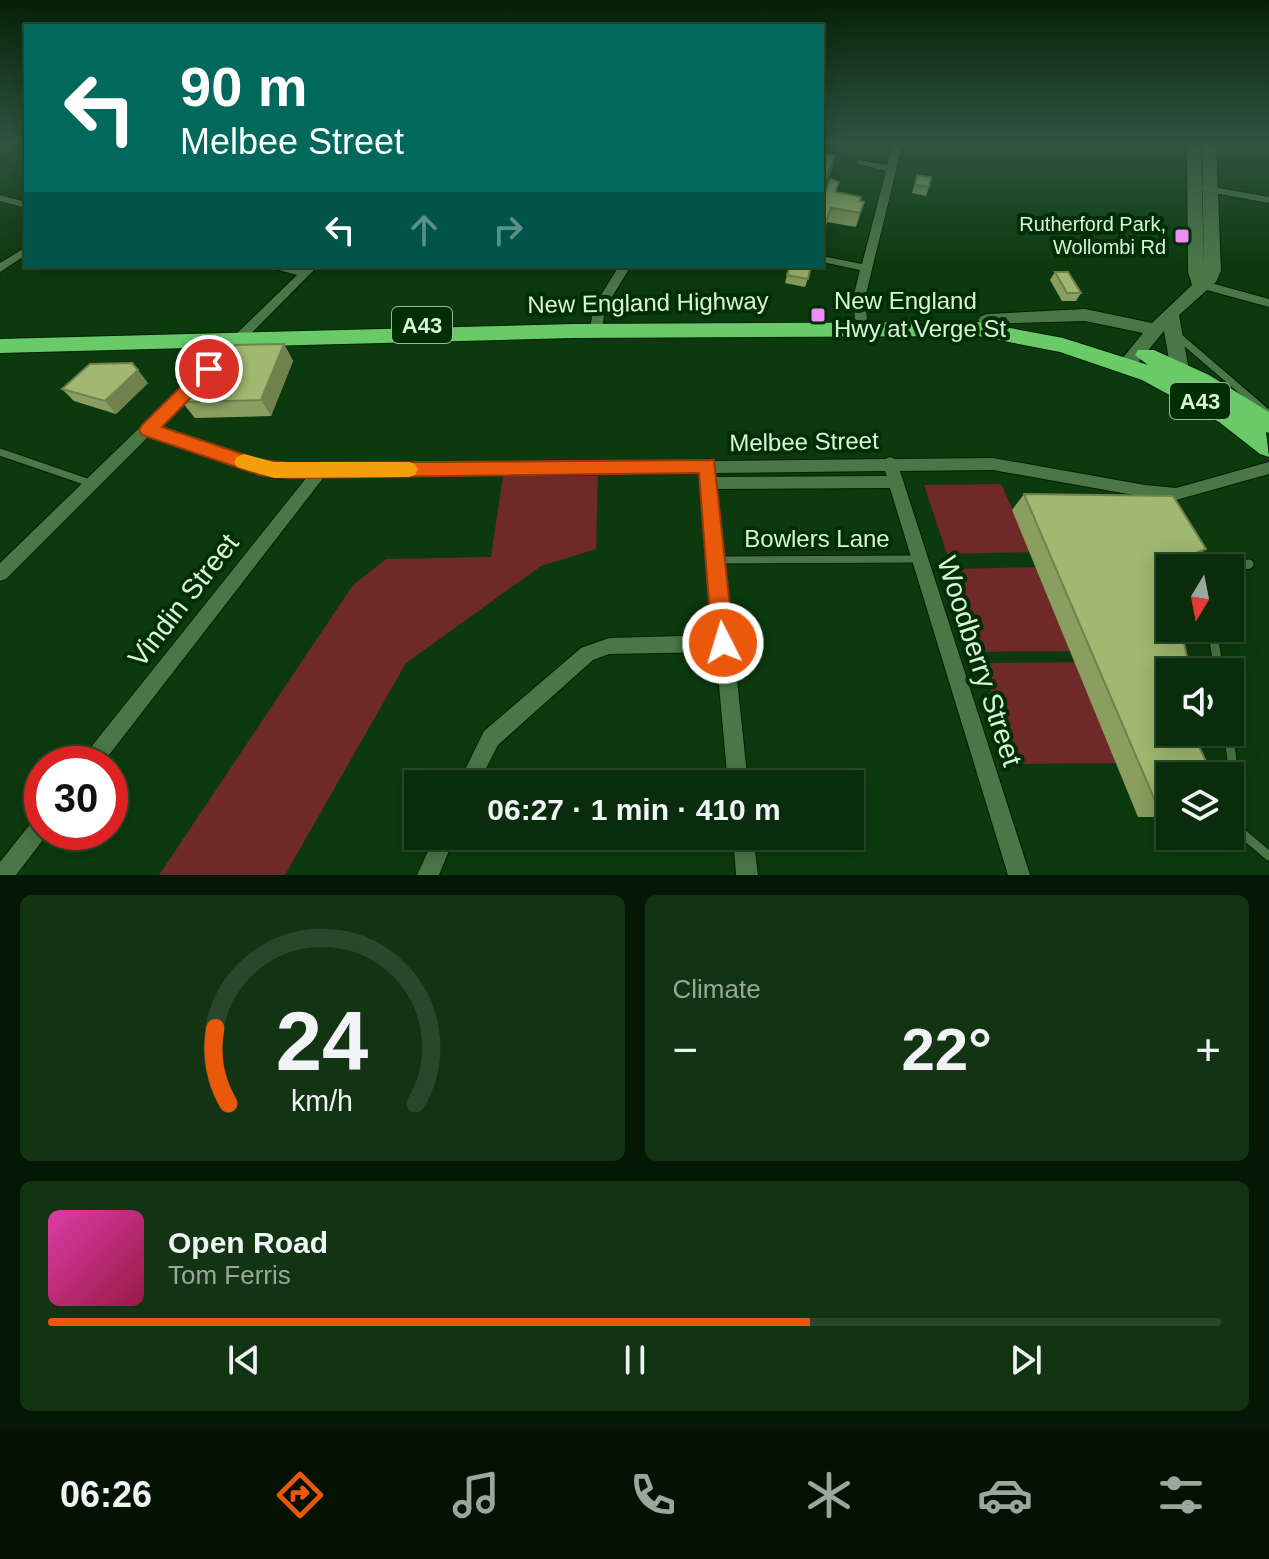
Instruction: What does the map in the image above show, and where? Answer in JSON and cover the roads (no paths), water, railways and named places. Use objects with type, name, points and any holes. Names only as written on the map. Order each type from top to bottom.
[{"type":"highway","name":"New England Highway","points":[[0,346],[861,319],[987,320],[1058,329],[1132,359],[1227,416],[1269,447]]},
{"type":"highway","name":"New England Highway","points":[[596,326],[978,329],[1038,339],[1180,371],[1269,424]]},
{"type":"highway","name":"New England Highway","points":[[0,335],[243,336]]},
{"type":"main road","points":[[1193,183],[1196,272],[1200,284]]},
{"type":"main road","points":[[1180,371],[1165,332],[1170,313],[1210,278],[1214,264],[1210,183]]},
{"type":"main road","points":[[987,320],[1085,315],[1165,332]]},
{"type":"main road","points":[[1132,359],[1165,332]]},
{"type":"street","points":[[861,319],[858,310],[866,268],[888,183]]},
{"type":"street","points":[[1193,186],[1269,200]]},
{"type":"street","points":[[0,198],[24,204]]},
{"type":"street","points":[[0,268],[24,251]]},
{"type":"street","points":[[824,259],[866,268]]},
{"type":"street","points":[[596,326],[599,308],[624,268]]},
{"type":"street","points":[[0,574],[309,270]]},
{"type":"street","points":[[1200,284],[1269,303]]},
{"type":"street","name":"Melbee Street","points":[[148,430],[260,467],[708,474],[895,482]]},
{"type":"street","name":"Melbee Street","points":[[708,474],[890,463],[1005,465],[1176,494],[1269,468]]},
{"type":"street","name":"Woodberry Street","points":[[890,463],[1019,875]]},
{"type":"street","name":"Vindin Street","points":[[104,746],[321,470]]},
{"type":"street","points":[[708,474],[737,770]]},
{"type":"street","points":[[475,770],[491,738],[587,654],[609,646],[723,643]]},
{"type":"street","points":[[3,875],[24,848]]},
{"type":"street","points":[[428,875],[439,850]]},
{"type":"street","points":[[744,850],[747,875]]},
{"type":"lane","points":[[1165,332],[1269,414]]},
{"type":"lane","points":[[0,452],[93,484]]},
{"type":"lane","name":"Bowlers Lane","points":[[716,560],[919,559]]},
{"type":"lane","points":[[1244,565],[1249,564]]},
{"type":"lane","points":[[1244,836],[1269,856]]},
{"type":"place","name":"Rutherford Park, Wollombi Rd","points":[[1182,236]]},
{"type":"place","name":"New England Hwy at Verge St","points":[[818,315]]}]
